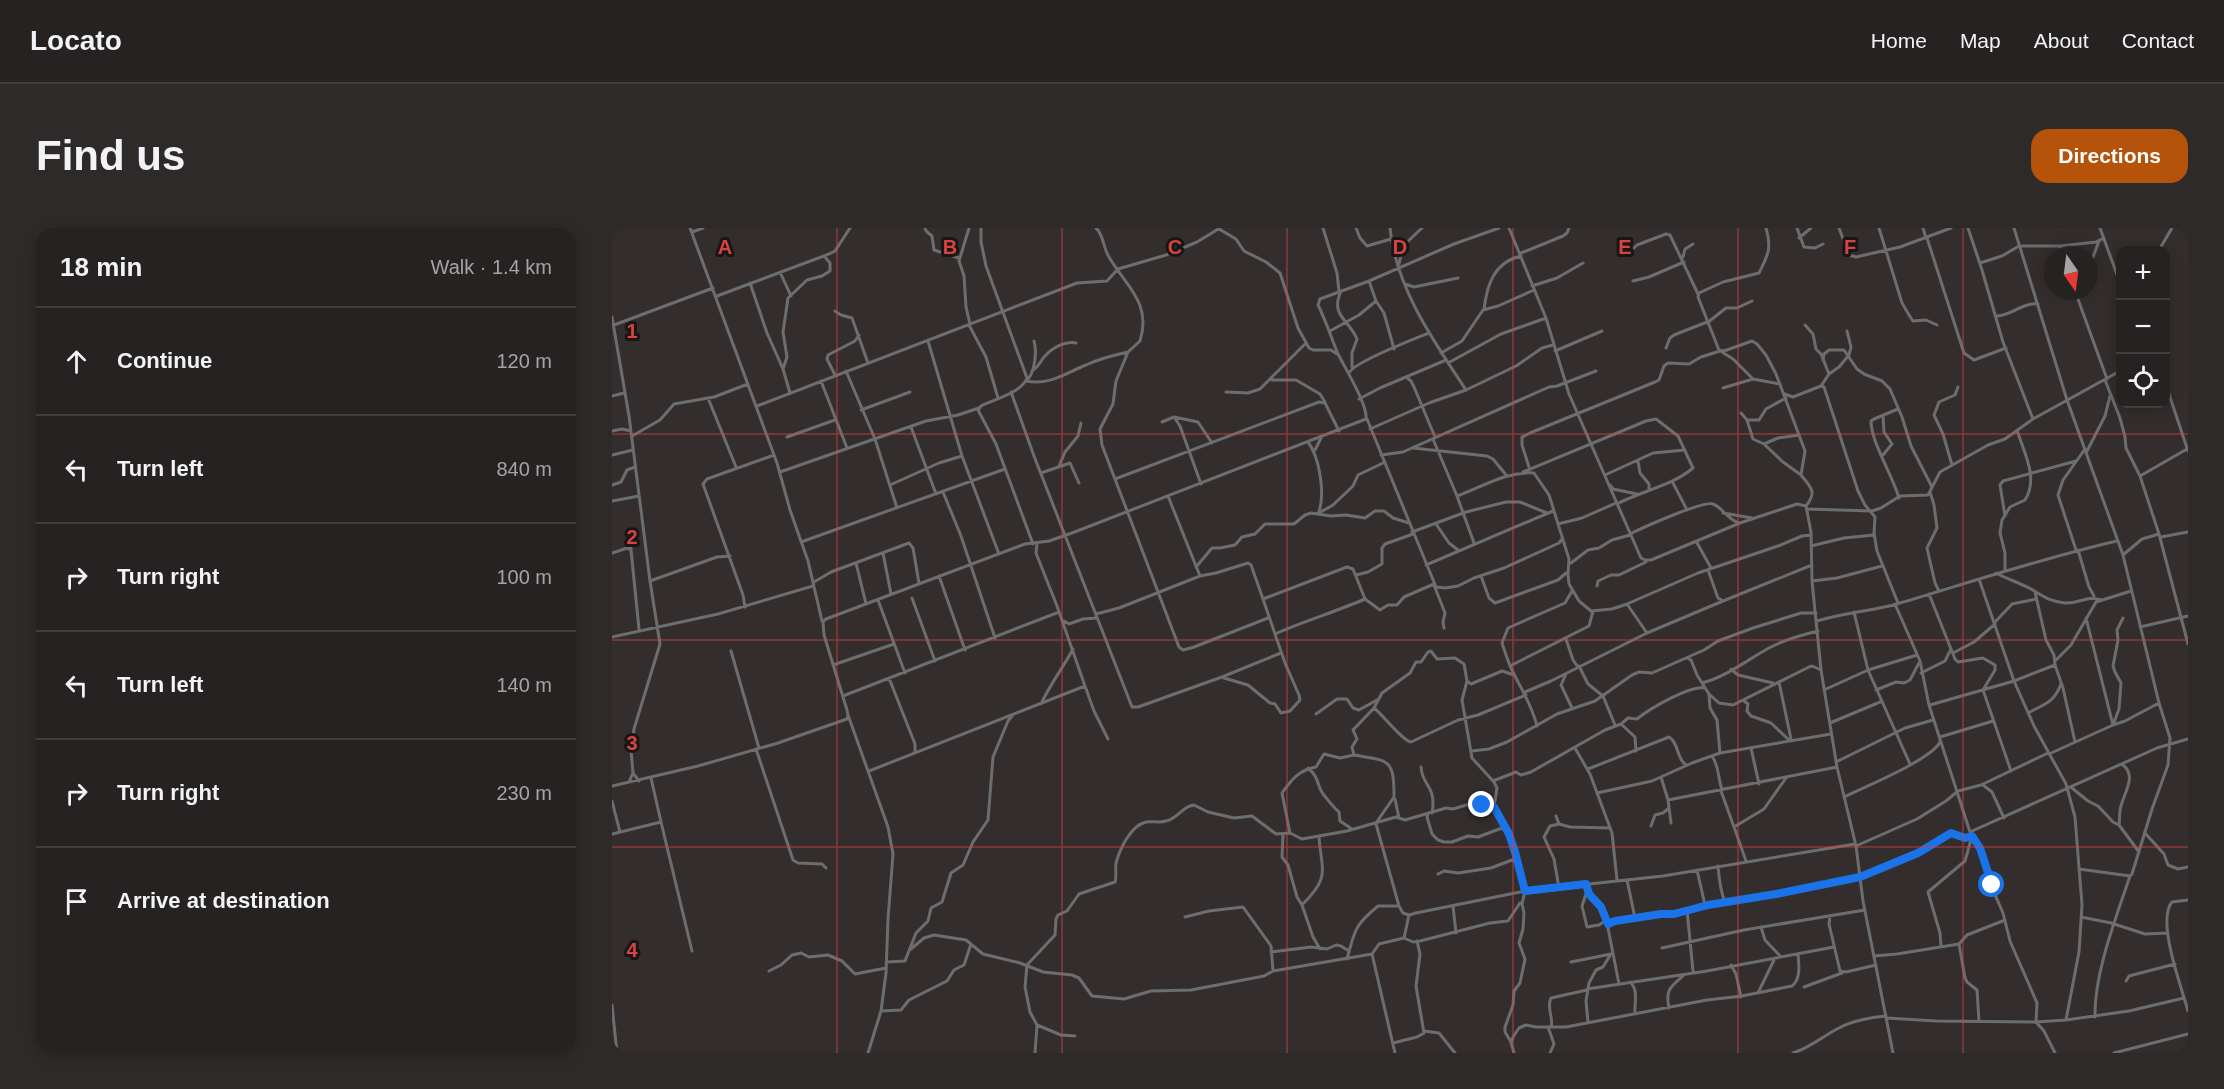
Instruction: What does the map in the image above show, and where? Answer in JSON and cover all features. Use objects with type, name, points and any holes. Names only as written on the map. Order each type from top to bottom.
[{"type":"street","points":[[703,228],[691,230],[780,471],[814,584],[824,635],[848,715],[888,827],[893,854],[887,962],[880,1011],[868,1053]]},
{"type":"street","points":[[717,296],[835,251],[850,228]]},
{"type":"street","points":[[925,228],[932,236],[934,250],[959,258]]},
{"type":"street","points":[[969,228],[959,258],[959,266],[964,276],[966,307],[970,324],[986,357],[998,398]]},
{"type":"street","points":[[981,228],[983,256],[1027,375],[1026,381]]},
{"type":"street","points":[[1096,228],[1101,233],[1108,257],[1136,295],[1143,322],[1140,341],[1128,352],[1114,386],[1113,404],[1100,429],[1102,445],[1179,647],[1183,650],[1268,618]]},
{"type":"street","points":[[757,406],[1077,283],[1107,281],[1118,269],[1166,255],[1197,242],[1220,228],[1236,239],[1244,251],[1266,262],[1280,273],[1305,344],[1313,350],[1331,350],[1339,355]]},
{"type":"street","points":[[1323,228],[1337,273],[1340,291],[1336,302],[1337,309],[1357,339],[1352,353],[1352,367],[1349,375]]},
{"type":"street","points":[[1356,228],[1360,238],[1367,246],[1391,239]]},
{"type":"street","points":[[1390,228],[1391,239],[1405,284],[1429,333],[1466,390]]},
{"type":"street","points":[[1399,267],[1403,246],[1422,228]]},
{"type":"street","points":[[1444,628],[1445,613],[1318,302],[1323,297],[1369,281],[1454,244],[1498,228]]},
{"type":"street","points":[[1509,228],[1546,318],[1555,351],[1578,412],[1637,552],[1647,561]]},
{"type":"street","points":[[1441,353],[1462,341],[1483,310],[1485,295],[1500,265],[1567,234],[1569,228]]},
{"type":"street","points":[[1698,294],[1723,282],[1760,273],[1769,251],[1770,241],[1766,228]]},
{"type":"street","points":[[1797,228],[1804,248],[1815,248],[1823,244]]},
{"type":"street","points":[[1799,238],[1811,228]]},
{"type":"street","points":[[1839,228],[1846,250],[1851,256],[1856,257],[1926,238],[1951,228]]},
{"type":"street","points":[[1879,228],[1902,303],[1910,318],[1913,321],[1926,320],[1937,325]]},
{"type":"street","points":[[1923,228],[1964,353],[1974,360],[2006,348]]},
{"type":"street","points":[[1968,228],[2006,348],[2033,419]]},
{"type":"street","points":[[2014,228],[2067,400],[2123,555],[2159,703],[2170,735],[2168,765],[2098,977],[2094,1000],[2095,1017]]},
{"type":"street","points":[[2100,228],[2116,270]]},
{"type":"street","points":[[2161,246],[2172,228]]},
{"type":"street","points":[[1634,248],[1666,234],[1670,235],[1698,294],[1707,322],[1721,351],[1733,359],[1753,379]]},
{"type":"street","points":[[2060,246],[2099,241],[2104,238]]},
{"type":"street","points":[[2097,246],[2099,241]]},
{"type":"street","points":[[1683,260],[1685,249],[1693,244]]},
{"type":"street","points":[[1980,263],[2002,256],[2019,246],[2044,246]]},
{"type":"street","points":[[783,369],[787,353],[783,332],[786,303],[807,280],[830,271],[830,263],[824,256]]},
{"type":"street","points":[[1633,281],[1648,277],[1683,260]]},
{"type":"street","points":[[1483,310],[1498,306],[1583,263]]},
{"type":"street","points":[[780,272],[791,296]]},
{"type":"street","points":[[1405,284],[1414,287],[1458,278]]},
{"type":"street","points":[[1369,281],[1376,302],[1384,313],[1394,349]]},
{"type":"street","points":[[750,283],[790,393]]},
{"type":"street","points":[[614,325],[713,288]]},
{"type":"street","points":[[2079,300],[2110,395],[2120,418],[2126,448],[2140,476],[2159,536],[2188,644]]},
{"type":"street","points":[[1666,348],[1670,338],[1707,322],[1726,308],[1737,308],[1752,301]]},
{"type":"street","points":[[1330,330],[1347,323],[1376,302]]},
{"type":"street","points":[[1996,316],[2013,312],[2030,304],[2038,304]]},
{"type":"street","points":[[835,311],[851,317],[868,363]]},
{"type":"street","points":[[612,317],[632,436],[658,627],[659,650],[634,729],[631,747],[633,773],[629,783]]},
{"type":"street","points":[[1359,399],[1406,377],[1447,362],[1501,334],[1546,318]]},
{"type":"street","points":[[1805,325],[1813,334],[1816,349],[1829,374]]},
{"type":"street","points":[[1555,351],[1602,331]]},
{"type":"street","points":[[1783,391],[1793,398],[1821,386],[1829,374],[1839,367],[1849,355],[1851,347],[1847,331]]},
{"type":"street","points":[[1352,367],[1363,360],[1429,333]]},
{"type":"street","points":[[836,375],[827,359],[828,355],[855,341],[859,335]]},
{"type":"street","points":[[928,341],[962,456],[999,554]]},
{"type":"street","points":[[780,471],[926,421],[950,417],[979,408],[1011,392],[1031,376],[1034,341]]},
{"type":"street","points":[[1529,468],[1522,437],[1659,380],[1664,366],[1668,363],[1689,364],[1701,357],[1710,356],[1747,342],[1755,342],[1766,355],[1780,384],[1805,451],[1801,475]]},
{"type":"street","points":[[1032,371],[1039,366],[1044,357],[1061,344],[1076,343]]},
{"type":"street","points":[[1226,392],[1254,392],[1270,381],[1305,344]]},
{"type":"street","points":[[1370,429],[1466,390],[1516,366],[1542,348],[1553,345]]},
{"type":"street","points":[[1823,360],[1824,354],[1829,350],[1841,349],[1849,355],[1857,369],[1887,385],[1899,409],[1911,446],[1932,487]]},
{"type":"street","points":[[613,356],[618,351]]},
{"type":"street","points":[[1026,381],[1037,383],[1061,378],[1085,365],[1128,352]]},
{"type":"street","points":[[846,371],[875,439],[897,508]]},
{"type":"street","points":[[1381,455],[1413,448],[1538,391],[1596,371]]},
{"type":"street","points":[[1597,586],[1598,580],[1604,577],[1619,575],[1647,561],[1740,523],[1797,504],[1806,508],[1872,511],[1906,495],[1925,496],[1930,492],[1937,475],[1952,465],[1988,445],[2005,439],[2033,419],[2116,374]]},
{"type":"street","points":[[1406,377],[1422,407],[1437,452],[1457,495],[1474,543]]},
{"type":"street","points":[[1723,388],[1753,379],[1780,384]]},
{"type":"street","points":[[1270,381],[1296,380],[1320,394],[1339,431]]},
{"type":"street","points":[[820,381],[847,448]]},
{"type":"street","points":[[632,436],[660,420],[674,404],[708,398],[748,384]]},
{"type":"street","points":[[1821,386],[1824,387],[1858,491],[1865,505],[1872,511],[1876,524],[1874,535],[1882,566],[1920,661],[1929,705],[1971,834],[1980,848],[2010,941],[2037,1003],[2036,1022],[2044,1031],[2055,1053]]},
{"type":"street","points":[[1952,465],[1943,434],[1934,415],[1939,402],[1954,395],[1958,387]]},
{"type":"street","points":[[861,410],[910,392]]},
{"type":"street","points":[[1011,392],[1132,707],[1138,707],[1222,677],[1281,653]]},
{"type":"street","points":[[612,396],[624,393]]},
{"type":"street","points":[[2094,597],[2058,495],[2063,480],[2086,450],[2105,416],[2110,395]]},
{"type":"street","points":[[2140,476],[2188,448],[2170,396]]},
{"type":"street","points":[[708,398],[736,467]]},
{"type":"street","points":[[1747,420],[1755,422],[1759,420],[1766,409],[1785,398]]},
{"type":"street","points":[[1115,478],[1319,402],[1325,403]]},
{"type":"street","points":[[979,408],[979,413],[996,444],[1035,544],[1036,553],[1094,711],[1108,739]]},
{"type":"street","points":[[1899,409],[1871,421],[1874,439],[1883,455],[1899,498]]},
{"type":"street","points":[[1741,413],[1747,420],[1753,439],[1764,444],[1811,486],[1810,501],[1806,508],[1821,670],[1836,762],[1856,845],[1865,910],[1893,1053]]},
{"type":"street","points":[[1883,416],[1884,432],[1892,444],[1883,455]]},
{"type":"street","points":[[1162,422],[1174,417],[1198,422],[1212,443]]},
{"type":"street","points":[[1174,417],[1180,426],[1201,484]]},
{"type":"street","points":[[823,622],[826,618],[1025,544],[1035,544],[1065,535],[1128,512],[1339,431],[1366,418]]},
{"type":"street","points":[[1457,495],[1522,472],[1646,421],[1656,419],[1678,436],[1693,468],[1672,481],[1617,504],[1582,518],[1558,524]]},
{"type":"street","points":[[787,437],[835,420]]},
{"type":"street","points":[[1058,467],[1065,452],[1078,436],[1081,423]]},
{"type":"street","points":[[911,427],[936,494]]},
{"type":"street","points":[[612,431],[622,429],[631,431]]},
{"type":"street","points":[[2005,570],[2006,559],[2000,533],[2005,516],[2010,507],[2020,503],[2028,495],[2031,487],[2031,472],[2018,430]]},
{"type":"street","points":[[1764,444],[1778,438],[1799,435]]},
{"type":"street","points":[[1315,452],[1321,438]]},
{"type":"street","points":[[1308,442],[1315,452],[1323,495],[1318,514]]},
{"type":"street","points":[[1413,448],[1487,456],[1493,459],[1507,476]]},
{"type":"street","points":[[612,455],[633,450]]},
{"type":"street","points":[[1605,474],[1661,451],[1685,450]]},
{"type":"street","points":[[745,607],[730,556],[703,484],[707,479],[736,467],[774,455]]},
{"type":"street","points":[[890,485],[962,456]]},
{"type":"street","points":[[1637,460],[1640,473],[1649,484],[1649,489]]},
{"type":"street","points":[[2005,516],[2000,485],[2003,480],[2076,462]]},
{"type":"street","points":[[1041,473],[1068,463],[1072,464],[1079,483]]},
{"type":"street","points":[[1318,514],[1333,505],[1347,492],[1355,484],[1358,475],[1383,463]]},
{"type":"street","points":[[612,485],[621,482],[627,470],[636,467]]},
{"type":"street","points":[[801,542],[1005,468]]},
{"type":"street","points":[[1522,472],[1534,473],[1549,495],[1570,563],[1568,572],[1572,591],[1586,607],[1593,611],[1627,604],[1710,569],[1810,535]]},
{"type":"street","points":[[1605,474],[1613,489],[1639,494]]},
{"type":"street","points":[[1672,481],[1687,510]]},
{"type":"street","points":[[943,492],[971,564],[995,638]]},
{"type":"street","points":[[1930,492],[1937,528],[1927,548],[1939,591]]},
{"type":"street","points":[[612,501],[639,496]]},
{"type":"street","points":[[1168,496],[1200,576]]},
{"type":"street","points":[[1356,575],[1368,572],[1382,564],[1384,544],[1463,513],[1520,502],[1547,513]]},
{"type":"street","points":[[1570,563],[1588,550],[1599,548],[1612,540],[1630,535],[1687,510],[1712,503],[1740,523]]},
{"type":"street","points":[[1196,567],[1210,549],[1234,545],[1242,537],[1255,534],[1265,524],[1294,524],[1308,514],[1365,518],[1375,512],[1384,511],[1393,519],[1409,523]]},
{"type":"street","points":[[1426,565],[1554,511]]},
{"type":"street","points":[[1723,513],[1754,519]]},
{"type":"street","points":[[1436,524],[1449,543],[1458,550]]},
{"type":"street","points":[[629,532],[636,579],[635,600],[639,614],[639,629]]},
{"type":"street","points":[[2123,555],[2142,539],[2188,532]]},
{"type":"street","points":[[1810,546],[1844,538],[1874,535]]},
{"type":"street","points":[[1263,599],[1347,567],[1353,569],[1365,600],[1380,610],[1388,605],[1398,605],[1404,597],[1434,585],[1450,588],[1504,568],[1562,539]]},
{"type":"street","points":[[1696,541],[1710,569],[1718,598],[1723,601]]},
{"type":"street","points":[[1817,621],[1897,604],[2005,570],[2117,541]]},
{"type":"street","points":[[612,637],[639,629],[658,627],[745,607],[814,584],[817,579],[906,544],[912,545],[919,583]]},
{"type":"street","points":[[612,553],[627,548],[632,550]]},
{"type":"street","points":[[883,552],[891,594]]},
{"type":"street","points":[[650,581],[717,556],[730,556]]},
{"type":"street","points":[[856,563],[866,603]]},
{"type":"street","points":[[1062,620],[1069,624],[1097,616],[1200,576],[1248,563],[1251,565],[1274,635],[1300,700],[1290,711],[1281,712],[1275,704],[1270,703],[1248,685],[1222,677]]},
{"type":"street","points":[[1374,708],[1407,742],[1416,741],[1426,734],[1466,717],[1478,715],[1526,693],[1647,633],[1812,565]]},
{"type":"street","points":[[1812,581],[1837,578],[1882,566]]},
{"type":"street","points":[[1481,576],[1490,601],[1495,603],[1558,580],[1568,572]]},
{"type":"street","points":[[1996,573],[2035,592],[2040,597],[2065,603],[2094,597],[2102,600]]},
{"type":"street","points":[[939,576],[965,650]]},
{"type":"street","points":[[1979,579],[2014,681],[2048,753],[2070,788],[2077,832],[2081,917],[2079,952],[2066,1020]]},
{"type":"street","points":[[1537,726],[1526,693],[1514,675],[1502,643],[1508,628],[1565,603],[1572,591]]},
{"type":"street","points":[[1929,705],[2014,681],[2055,662],[2071,645],[2096,602],[2131,591]]},
{"type":"street","points":[[2035,592],[2075,742]]},
{"type":"street","points":[[1929,594],[1951,651],[1958,662],[1983,658],[1993,662],[1995,670],[1983,690],[2011,771]]},
{"type":"street","points":[[912,598],[935,661]]},
{"type":"street","points":[[1921,673],[1945,661],[1951,651],[1974,642],[2012,604],[2036,598]]},
{"type":"street","points":[[878,600],[904,673]]},
{"type":"street","points":[[1274,635],[1305,621],[1323,617],[1365,600]]},
{"type":"street","points":[[1627,604],[1647,633]]},
{"type":"street","points":[[1510,666],[1589,626],[1593,611]]},
{"type":"street","points":[[843,697],[1059,612]]},
{"type":"street","points":[[1854,612],[1868,670],[1880,702],[1910,764]]},
{"type":"street","points":[[1472,751],[1489,749],[1545,720],[1572,708],[1586,705],[1639,672],[1652,673],[1753,627],[1801,613],[1816,613]]},
{"type":"street","points":[[2140,627],[2188,616]]},
{"type":"street","points":[[2086,618],[2113,725]]},
{"type":"street","points":[[2113,725],[2119,709],[2121,683],[2114,666],[2118,640],[2117,630],[2123,618]]},
{"type":"street","points":[[1702,683],[1772,646],[1795,636],[1818,631]]},
{"type":"street","points":[[1566,639],[1573,660],[1579,666],[1588,684],[1603,696],[1616,725]]},
{"type":"street","points":[[833,665],[894,644]]},
{"type":"street","points":[[1040,705],[1073,649]]},
{"type":"street","points":[[731,651],[758,749],[793,860],[798,863],[822,864],[826,868]]},
{"type":"street","points":[[911,949],[924,938],[934,935],[966,940],[983,954],[1028,965],[1043,972],[1072,975],[1079,978],[1092,996],[1125,999],[1151,991],[1191,990],[1264,976],[1273,971],[1372,954],[1379,944],[1404,938],[1417,941],[1510,920],[1522,902],[1525,891],[1509,834],[1494,807],[1497,788],[1474,763],[1462,700],[1467,681],[1466,668],[1460,660],[1437,659],[1431,651],[1421,662],[1416,662],[1410,673],[1382,693],[1374,708],[1353,730],[1357,740],[1352,747],[1354,754]]},
{"type":"street","points":[[1824,690],[1868,670],[1917,655]]},
{"type":"street","points":[[1687,658],[1691,660],[1709,694],[1721,703],[1731,705],[1812,666],[1821,670]]},
{"type":"street","points":[[1876,690],[1896,682],[1904,683],[1910,680],[1920,661]]},
{"type":"street","points":[[1731,669],[1738,675],[1777,683]]},
{"type":"street","points":[[1467,681],[1471,684],[1502,671],[1514,675]]},
{"type":"street","points":[[1567,673],[1561,685],[1572,708]]},
{"type":"street","points":[[889,678],[915,744],[915,753]]},
{"type":"street","points":[[1777,683],[1790,740]]},
{"type":"street","points":[[2028,712],[2053,699],[2058,694],[2061,683]]},
{"type":"street","points":[[869,771],[1085,686]]},
{"type":"street","points":[[1493,781],[1516,772],[1521,775],[1531,772],[1621,724],[1628,718],[1637,719],[1652,707],[1695,687],[1705,688]]},
{"type":"street","points":[[1709,694],[1710,708],[1719,725],[1720,753]]},
{"type":"street","points":[[1316,714],[1341,698],[1347,699],[1353,708],[1359,710],[1377,700]]},
{"type":"street","points":[[1743,700],[1748,704],[1748,714],[1771,723],[1790,740]]},
{"type":"street","points":[[1830,723],[1880,702]]},
{"type":"street","points":[[1376,824],[1399,906],[1404,913],[1409,915],[1525,891],[1627,880],[1856,845],[1917,819],[1958,791],[1983,785],[2048,753],[2125,721],[2159,703]]},
{"type":"street","points":[[612,786],[651,778],[758,749],[844,720],[848,715]]},
{"type":"street","points":[[887,962],[905,961],[916,933],[928,921],[931,908],[942,902],[951,873],[963,865],[973,842],[988,820],[993,757],[1008,721],[1013,715]]},
{"type":"street","points":[[1836,762],[1905,728],[1934,720]]},
{"type":"street","points":[[1940,739],[1993,721]]},
{"type":"street","points":[[1621,724],[1635,737],[1636,752]]},
{"type":"street","points":[[1597,793],[1652,781],[1686,765],[1720,753],[1831,734]]},
{"type":"street","points":[[1588,769],[1636,752],[1669,737],[1674,741],[1681,761],[1686,765]]},
{"type":"street","points":[[1844,797],[1931,753],[1937,748],[1940,739]]},
{"type":"street","points":[[1586,884],[1587,891],[1582,906],[1587,927],[1661,914],[1674,914],[1705,905],[1860,877],[1918,853],[1950,834],[1965,838],[2157,748],[2188,739]]},
{"type":"street","points":[[1575,748],[1588,769],[1612,833],[1617,880]]},
{"type":"street","points":[[1750,748],[1759,784]]},
{"type":"street","points":[[1290,833],[1282,793],[1296,774],[1316,767],[1324,754],[1340,758],[1354,754],[1387,762],[1392,773],[1400,818]]},
{"type":"street","points":[[1712,756],[1717,764],[1721,790],[1746,861]]},
{"type":"street","points":[[2119,825],[2120,807],[2130,778],[2129,772],[2122,765]]},
{"type":"street","points":[[1421,767],[1422,777],[1432,791],[1433,804],[1430,813],[1434,838],[1452,842],[1462,837],[1478,837],[1498,829],[1505,829]]},
{"type":"street","points":[[1668,800],[1837,767]]},
{"type":"street","points":[[1308,768],[1317,776],[1323,794],[1329,799],[1333,808],[1339,812],[1340,821],[1352,829]]},
{"type":"street","points":[[633,773],[639,781]]},
{"type":"street","points":[[1661,777],[1668,800],[1671,823]]},
{"type":"street","points":[[651,778],[692,951]]},
{"type":"street","points":[[1734,829],[1736,825],[1764,809],[1786,778]]},
{"type":"street","points":[[1983,785],[1992,792],[2004,818]]},
{"type":"street","points":[[2070,788],[2078,791],[2088,801],[2098,806],[2113,822],[2119,825],[2139,852]]},
{"type":"street","points":[[1376,824],[1395,797]]},
{"type":"street","points":[[612,801],[620,832]]},
{"type":"street","points":[[1035,1053],[1037,1025],[1030,1012],[1025,987],[1028,965],[1055,935],[1058,915],[1067,911],[1079,894],[1115,882],[1116,863],[1123,844],[1140,825],[1147,822],[1167,821],[1178,816],[1185,808],[1194,805],[1208,812],[1234,818],[1252,816],[1271,832],[1290,833],[1302,839],[1376,824],[1389,819],[1405,820],[1473,803],[1494,807]]},
{"type":"street","points":[[1651,826],[1655,815],[1669,808]]},
{"type":"street","points":[[1556,816],[1559,824]]},
{"type":"street","points":[[612,834],[661,822]]},
{"type":"street","points":[[1559,888],[1554,859],[1545,837],[1550,826],[1559,824],[1570,827],[1610,828]]},
{"type":"street","points":[[2144,833],[2164,854],[2168,865],[2178,869],[2188,867]]},
{"type":"street","points":[[1283,834],[1282,857],[1289,869],[1297,897],[1320,949]]},
{"type":"street","points":[[1941,946],[1928,892],[1965,861],[1971,834]]},
{"type":"street","points":[[1302,905],[1314,894],[1323,876],[1319,836]]},
{"type":"street","points":[[1438,874],[1444,871],[1458,873],[1491,868],[1512,860],[1518,862]]},
{"type":"street","points":[[1718,866],[1722,884],[1721,892],[1725,902]]},
{"type":"street","points":[[2079,869],[2130,876]]},
{"type":"street","points":[[1697,870],[1705,905]]},
{"type":"street","points":[[1627,880],[1635,918]]},
{"type":"street","points":[[1587,891],[1601,907],[1607,923],[1620,984]]},
{"type":"street","points":[[2188,900],[2172,902],[2167,913],[2168,933],[2188,1011]]},
{"type":"street","points":[[1514,1053],[1505,1027],[1512,1011],[1514,991],[1521,978],[1525,959],[1520,943],[1524,913],[1522,902]]},
{"type":"street","points":[[1347,959],[1353,936],[1360,922],[1378,906],[1399,906]]},
{"type":"street","points":[[1453,906],[1456,933]]},
{"type":"street","points":[[1185,917],[1209,911],[1243,907],[1270,946],[1273,971]]},
{"type":"street","points":[[1687,910],[1693,972]]},
{"type":"street","points":[[1662,948],[1761,927],[1865,910]]},
{"type":"street","points":[[1404,938],[1409,915]]},
{"type":"street","points":[[1830,916],[1829,924],[1838,966],[1842,973]]},
{"type":"street","points":[[2081,917],[2145,934],[2168,933]]},
{"type":"street","points":[[1874,956],[1959,944],[1967,935],[2005,920]]},
{"type":"street","points":[[1761,927],[1765,940],[1780,957]]},
{"type":"street","points":[[1393,1043],[1417,1037],[1424,1031],[1416,986],[1420,954],[1417,941]]},
{"type":"street","points":[[880,1011],[901,1010],[909,1000],[947,981],[954,970],[964,965],[971,944]]},
{"type":"street","points":[[1959,944],[1965,978],[1977,990],[1979,1021]]},
{"type":"street","points":[[1271,952],[1341,946],[1349,951]]},
{"type":"street","points":[[1550,1053],[1554,1044],[1549,1027],[1552,1023],[1549,1005],[1551,998],[1587,989],[1834,947]]},
{"type":"street","points":[[769,971],[781,965],[792,955],[801,953],[809,957],[828,955],[842,961],[855,974],[886,968]]},
{"type":"street","points":[[1571,962],[1612,953]]},
{"type":"street","points":[[1588,1022],[1587,989],[1594,972],[1603,967],[1612,953]]},
{"type":"street","points":[[1372,954],[1395,1053]]},
{"type":"street","points":[[1511,1042],[1521,1026],[1529,1024],[1536,1027],[1566,1027],[1707,1000],[1758,994],[1795,985],[1799,972],[1798,954]]},
{"type":"street","points":[[1758,994],[1775,958]]},
{"type":"street","points":[[2126,981],[2129,976],[2175,964]]},
{"type":"street","points":[[1731,965],[1736,974],[1741,996]]},
{"type":"street","points":[[1804,987],[1842,973],[1876,965]]},
{"type":"street","points":[[1670,1008],[1667,998],[1670,988],[1685,973]]},
{"type":"street","points":[[1630,982],[1636,994],[1635,1014]]},
{"type":"street","points":[[1793,1053],[1803,1050],[1842,1026],[1870,1018],[2036,1022],[2095,1017],[2184,998]]},
{"type":"street","points":[[612,1005],[617,1053]]},
{"type":"street","points":[[1037,1025],[1061,1035],[1075,1036]]},
{"type":"street","points":[[1424,1031],[1439,1033],[1455,1053]]},
{"type":"street","points":[[2114,1053],[2188,1034]]},
{"type":"route","points":[[1482,805],[1494,807],[1509,834],[1525,891],[1586,884],[1587,891],[1601,907],[1608,924],[1661,914],[1671,915],[1722,902],[1860,877],[1918,853],[1951,833],[1965,838],[1972,836],[1980,848],[1992,885]]}]
